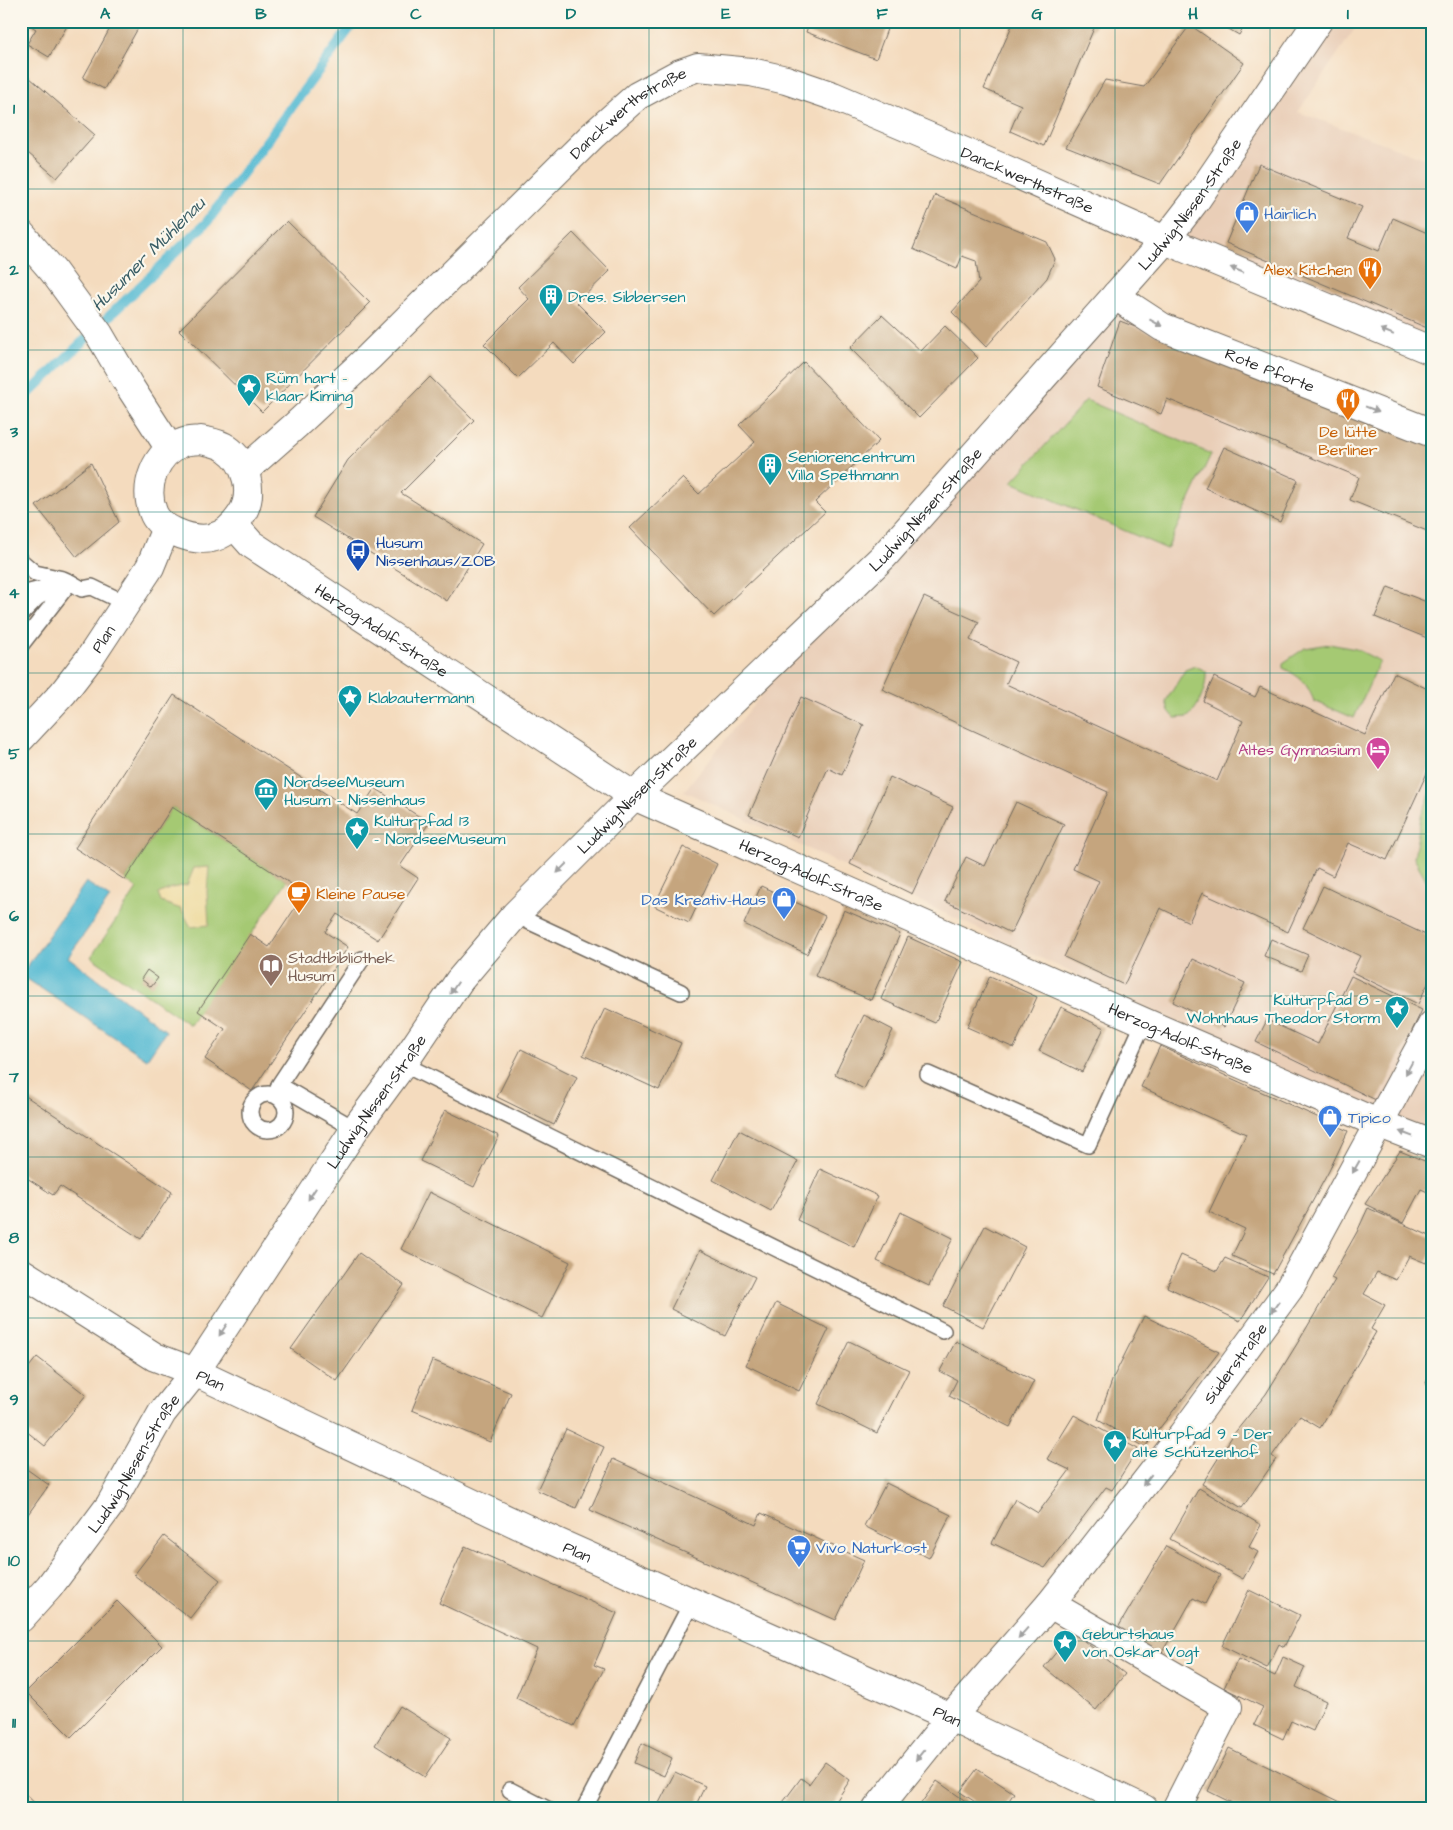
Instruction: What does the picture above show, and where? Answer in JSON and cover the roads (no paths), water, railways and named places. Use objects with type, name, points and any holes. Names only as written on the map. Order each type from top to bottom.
[{"type":"street","name":"Ludwig-Nissen-Straße","points":[[21,1618],[50,1587],[110,1506],[162,1413],[195,1372],[355,1129],[403,1064],[459,981],[516,914],[634,796],[884,556],[1165,240],[1196,200],[1318,21]]},
{"type":"street","name":"Danckwerthstraße","points":[[245,470],[369,357],[592,136],[637,96],[678,74],[698,67],[751,72],[786,80],[833,96],[1165,240]]},
{"type":"street","points":[[21,234],[63,284],[99,334],[170,449]]},
{"type":"street","points":[[1165,240],[1432,351]]},
{"type":"street","name":"Rote Pforte","points":[[1116,295],[1162,327],[1432,433]]},
{"type":"street","points":[[201,440],[225,447],[235,456],[245,470],[248,482],[248,499],[244,511],[234,525],[226,531],[210,538],[190,539],[166,528],[153,514],[149,495],[150,478],[158,461],[170,449],[183,442],[201,440]]},
{"type":"street","name":"Herzog-Adolf-Straße","points":[[234,525],[252,544],[634,796],[1144,1022],[1380,1124],[1432,1144]]},
{"type":"street","name":"Plan","points":[[21,738],[63,693],[90,658],[150,567],[166,528]]},
{"type":"street","name":"Süderstraße","points":[[877,1809],[951,1717],[1050,1604],[1182,1435],[1289,1289],[1380,1124],[1432,1024]]},
{"type":"street","name":"Plan","points":[[21,1272],[155,1358],[195,1372],[525,1528],[951,1717],[1144,1809]]},
{"type":"street","points":[[1050,1604],[1228,1707],[1176,1809]]},
{"type":"lane","points":[[21,561],[35,573],[63,578],[76,586]]},
{"type":"lane","points":[[21,594],[53,587],[76,586],[92,588],[125,603]]},
{"type":"lane","points":[[21,645],[76,586]]},
{"type":"lane","points":[[21,614],[37,598],[53,587]]},
{"type":"lane","points":[[516,914],[681,992]]},
{"type":"lane","points":[[355,1129],[278,1090],[362,959]]},
{"type":"lane","points":[[928,1074],[1088,1145],[1144,1022]]},
{"type":"lane","points":[[403,1064],[943,1331]]},
{"type":"lane","points":[[584,1809],[692,1602]]},
{"type":"lane","points":[[510,1790],[547,1809]]},
{"type":"water","points":[[86,882],[110,898],[68,957],[166,1031],[147,1059],[21,975]]},
{"type":"waterway","name":"Husumer Mühlenau","points":[[21,401],[207,222],[355,21]]},
{"type":"place","name":"Hairlich","points":[[1247,234]]},
{"type":"place","name":"Alex Kitchen","points":[[1370,290]]},
{"type":"place","name":"Dres. Sibbersen","points":[[551,317]]},
{"type":"place","name":"Rüm hart - klaar Kiming","points":[[249,407]]},
{"type":"place","name":"De lütte Berliner","points":[[1348,421]]},
{"type":"place","name":"Seniorencentrum Villa Spethmann","points":[[770,486]]},
{"type":"place","name":"Husum Nissenhaus/ZOB","points":[[358,572]]},
{"type":"place","name":"Klabautermann","points":[[350,718]]},
{"type":"place","name":"Altes Gymnasium","points":[[1378,770]]},
{"type":"place","name":"NordseeMuseum Husum - Nissenhaus","points":[[266,811]]},
{"type":"place","name":"Kulturpfad 13 - NordseeMuseum","points":[[357,850]]},
{"type":"place","name":"Kleine Pause","points":[[299,914]]},
{"type":"place","name":"Das Kreativ-Haus","points":[[784,920]]},
{"type":"place","name":"Stadtbibliothek Husum","points":[[271,987]]},
{"type":"place","name":"Kulturpfad 8 - Wohnhaus Theodor Storm","points":[[1397,1029]]},
{"type":"place","name":"Tipico","points":[[1330,1138]]},
{"type":"place","name":"Kulturpfad 9 - Der alte Schützenhof","points":[[1115,1463]]},
{"type":"place","name":"Vivo Naturkost","points":[[799,1568]]},
{"type":"place","name":"Geburtshaus von Oskar Vogt","points":[[1065,1663]]}]
